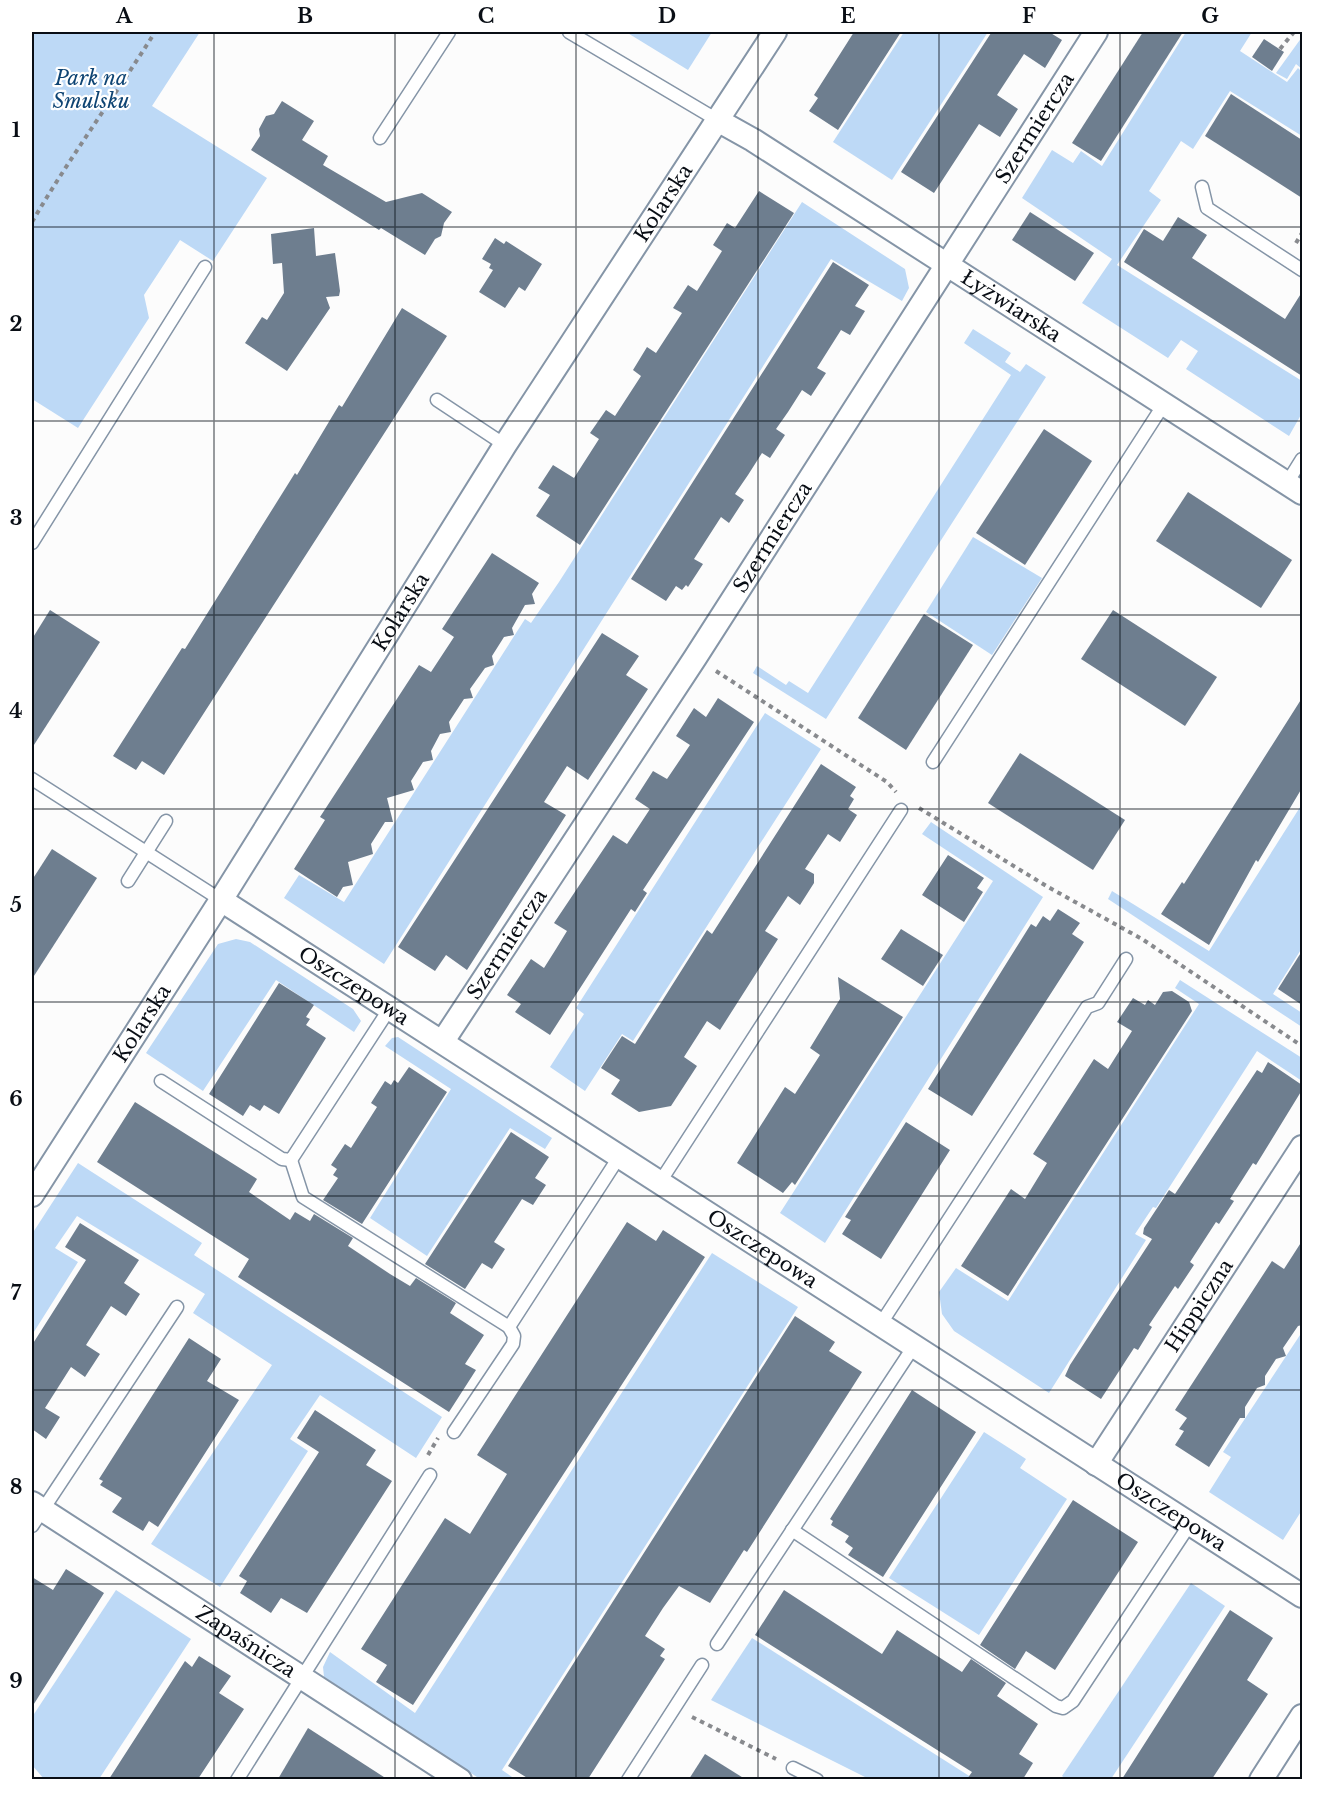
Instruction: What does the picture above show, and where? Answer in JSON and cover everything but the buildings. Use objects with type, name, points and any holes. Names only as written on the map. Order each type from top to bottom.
[{"type":"street","name":"Kolarska","points":[[32,1195],[221,900],[505,445],[719,121],[775,32]]},
{"type":"street","name":"Szermiercza","points":[[443,1041],[694,658],[1096,32]]},
{"type":"street","name":"Łyżwiarska","points":[[719,121],[753,140],[1295,488]]},
{"type":"street","name":"Oszczepowa","points":[[221,900],[1302,1596]]},
{"type":"street","name":"Hippiczna","points":[[1096,1464],[1302,1147]]},
{"type":"street","name":"Zapaśnicza","points":[[35,1513],[302,1676],[460,1779]]},
{"type":"street","points":[[1261,1779],[1302,1716]]},
{"type":"lane","points":[[380,138],[449,32]]},
{"type":"lane","points":[[569,32],[719,121]]},
{"type":"lane","points":[[1202,187],[1207,208],[1302,270]]},
{"type":"lane","points":[[32,543],[205,267]]},
{"type":"lane","points":[[437,400],[505,445]]},
{"type":"lane","points":[[933,762],[1164,404]]},
{"type":"lane","points":[[1295,488],[1302,459]]},
{"type":"lane","points":[[32,779],[221,900]]},
{"type":"lane","points":[[660,1182],[901,810]]},
{"type":"lane","points":[[128,881],[166,821]]},
{"type":"lane","points":[[879,1325],[1087,1007],[1098,1003],[1126,959]]},
{"type":"lane","points":[[291,1160],[390,1008]]},
{"type":"lane","points":[[161,1082],[282,1159],[291,1160]]},
{"type":"lane","points":[[509,1327],[619,1157]]},
{"type":"lane","points":[[291,1160],[303,1197],[509,1327],[514,1336],[513,1344],[454,1432]]},
{"type":"lane","points":[[35,1513],[177,1307]]},
{"type":"lane","points":[[717,1644],[914,1346]]},
{"type":"lane","points":[[237,1779],[430,1475]]},
{"type":"lane","points":[[792,1530],[1056,1706],[1063,1708],[1073,1701],[1190,1524]]},
{"type":"lane","points":[[628,1779],[702,1665]]},
{"type":"lane","points":[[793,1768],[817,1779]]},
{"type":"path","points":[[32,222],[65,166],[118,92],[155,32]]},
{"type":"path","points":[[1280,49],[1294,32]]},
{"type":"path","points":[[694,658],[887,782],[899,795]]},
{"type":"path","points":[[915,806],[1048,887],[1142,939],[1302,1046]]},
{"type":"path","points":[[430,1475],[425,1459],[440,1434],[454,1432]]},
{"type":"path","points":[[675,1709],[793,1768]]},
{"type":"green space","name":"Park na Smulsku","points":[[32,32],[200,32],[152,106],[267,178],[213,261],[180,240],[144,295],[149,318],[78,428],[32,399]]},
{"type":"green space","points":[[626,32],[712,32],[688,70]]},
{"type":"green space","points":[[904,32],[988,32],[892,180],[833,142]]},
{"type":"green space","points":[[1186,32],[1252,32],[1240,51],[1287,82],[1298,68],[1302,72],[1302,136],[1230,91],[1193,149],[1181,141],[1149,191],[1161,200],[1117,265],[1302,381],[1302,413],[1289,436],[1186,369],[1198,351],[1181,340],[1168,358],[1082,303],[1112,259],[1022,198],[1052,150],[1073,163],[1081,151],[1102,166]]},
{"type":"green space","points":[[1302,37],[1302,69],[1296,64],[1287,79],[1276,73]]},
{"type":"green space","points":[[802,202],[905,269],[909,288],[902,301],[831,259],[384,964],[284,898],[299,875],[344,902],[525,619],[531,623],[559,582]]},
{"type":"green space","points":[[973,329],[1011,353],[1005,362],[1020,372],[1026,364],[1046,377],[826,719],[753,673],[757,666],[786,685],[789,681],[808,693],[1011,375],[964,343]]},
{"type":"green space","points":[[973,537],[1042,578],[992,655],[926,612]]},
{"type":"green space","points":[[765,713],[821,749],[633,1041],[622,1034],[585,1091],[550,1067],[584,1014],[576,1008]]},
{"type":"green space","points":[[1302,804],[1302,948],[1273,994],[1302,1013],[1302,1027],[1108,899],[1112,891],[1209,951]]},
{"type":"green space","points":[[931,822],[1043,897],[825,1243],[780,1213],[993,881],[922,834]]},
{"type":"green space","points":[[236,939],[250,942],[353,1009],[361,1021],[354,1032],[276,980],[203,1091],[146,1053],[218,944]]},
{"type":"green space","points":[[1180,980],[1302,1058],[1302,1081],[1257,1051],[1156,1208],[1153,1207],[1135,1234],[1146,1240],[1049,1393],[954,1331],[942,1314],[939,1292],[956,1268],[1008,1301],[1199,1004],[1175,988]]},
{"type":"green space","points":[[398,1037],[552,1138],[545,1149],[510,1128],[427,1256],[370,1218],[451,1089],[385,1046],[392,1038]]},
{"type":"green space","points":[[78,1163],[202,1243],[194,1255],[442,1417],[416,1458],[320,1395],[290,1439],[308,1451],[220,1587],[151,1544],[272,1365],[193,1313],[205,1294],[77,1216],[55,1248],[78,1262],[32,1335],[32,1234]]},
{"type":"green space","points":[[712,1253],[798,1307],[502,1770],[515,1779],[480,1779],[324,1677],[323,1667],[330,1652],[415,1713]]},
{"type":"green space","points":[[1302,1332],[1302,1510],[1283,1540],[1209,1492],[1231,1457],[1223,1452]]},
{"type":"green space","points":[[984,1432],[1026,1459],[1020,1468],[1067,1499],[979,1635],[889,1578]]},
{"type":"green space","points":[[1191,1583],[1225,1606],[1111,1779],[1066,1779],[1062,1776]]},
{"type":"green space","points":[[116,1590],[191,1639],[99,1779],[44,1779],[32,1765],[32,1717]]},
{"type":"green space","points":[[752,1638],[974,1779],[869,1779],[711,1700]]}]
